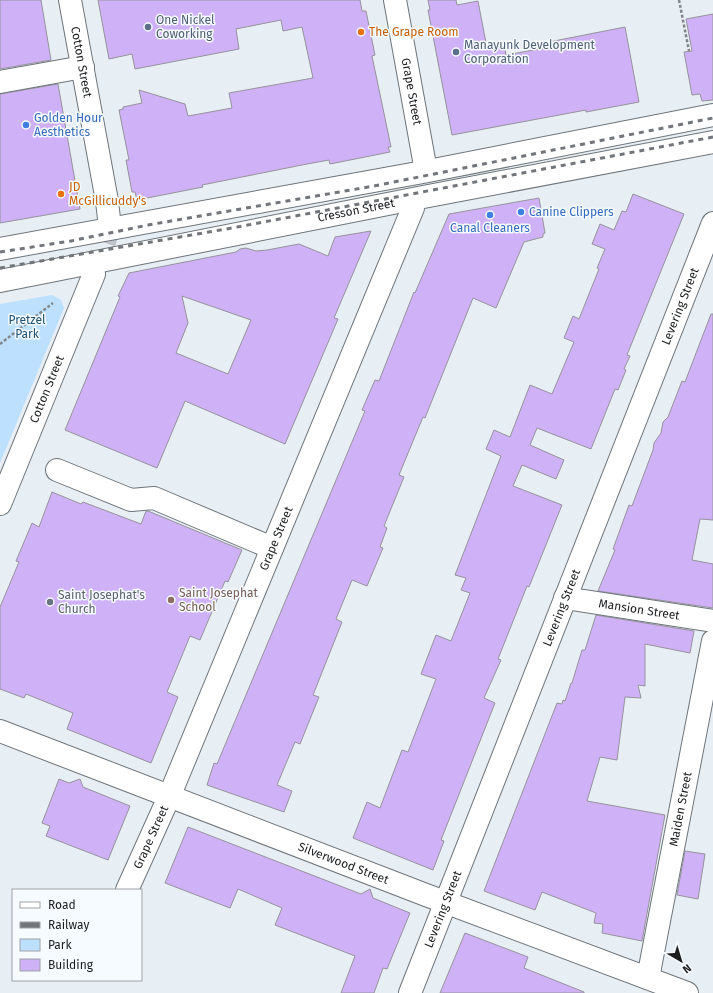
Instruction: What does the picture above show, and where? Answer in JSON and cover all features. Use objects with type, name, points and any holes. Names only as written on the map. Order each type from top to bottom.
[{"type":"street","name":"Cotton Street","points":[[70,0],[109,218]]},
{"type":"street","name":"Grape Street","points":[[395,0],[423,154]]},
{"type":"street","points":[[0,82],[83,67]]},
{"type":"street","points":[[0,249],[415,173],[713,115]]},
{"type":"street","name":"Cresson Street","points":[[0,281],[425,196],[713,142]]},
{"type":"street","name":"Grape Street","points":[[127,889],[169,797],[413,208]]},
{"type":"street","name":"Levering Street","points":[[410,993],[713,223]]},
{"type":"street","name":"Cotton Street","points":[[0,504],[94,274]]},
{"type":"street","points":[[57,470],[131,500],[154,498],[272,548]]},
{"type":"street","name":"Mansion Street","points":[[565,598],[713,621]]},
{"type":"street","name":"Maiden Street","points":[[648,978],[713,641]]},
{"type":"street","name":"Silverwood Street","points":[[0,731],[169,797],[687,993]]},
{"type":"path","points":[[679,0],[690,51]]},
{"type":"path","points":[[0,344],[59,299]]},
{"type":"green space","name":"Pretzel Park","points":[[52,295],[61,300],[64,308],[0,463],[0,304]]},
{"type":"building","points":[[0,0],[41,0],[51,60],[0,69]]},
{"type":"building","points":[[98,0],[360,0],[362,11],[366,11],[375,55],[372,56],[391,147],[388,147],[390,152],[330,164],[329,160],[307,164],[202,185],[203,187],[137,200],[135,192],[132,192],[126,160],[129,160],[119,110],[123,109],[123,107],[142,103],[139,90],[185,104],[188,116],[232,108],[229,93],[313,78],[302,27],[283,31],[281,20],[236,29],[239,49],[135,69],[132,54],[109,59]]},
{"type":"building","points":[[428,0],[456,0],[457,5],[478,1],[487,48],[504,44],[506,55],[550,47],[549,42],[625,27],[639,102],[586,112],[586,110],[452,135],[428,10],[430,10]]},
{"type":"building","points":[[713,14],[713,100],[702,101],[700,94],[692,95],[684,52],[692,51],[686,19]]},
{"type":"building","points":[[58,84],[80,209],[0,223],[0,94]]},
{"type":"building","points":[[633,194],[684,214],[627,355],[630,356],[624,369],[626,370],[618,390],[615,389],[591,449],[537,428],[530,445],[564,460],[556,479],[522,465],[513,486],[562,505],[529,587],[527,586],[498,659],[501,660],[484,698],[495,703],[441,840],[444,841],[433,870],[353,838],[367,802],[380,808],[402,750],[408,752],[436,679],[421,674],[436,635],[451,641],[470,593],[461,590],[466,578],[455,575],[501,456],[486,449],[494,430],[510,437],[530,385],[552,394],[574,342],[564,338],[573,316],[579,319],[599,269],[597,268],[605,249],[592,244],[600,224],[614,230],[622,211],[626,212]]},
{"type":"building","points":[[539,198],[545,233],[543,234],[543,237],[524,242],[496,308],[473,298],[425,418],[423,417],[399,475],[404,477],[384,526],[387,528],[380,547],[383,548],[367,586],[352,580],[336,619],[342,622],[313,695],[319,697],[300,744],[295,742],[277,785],[292,791],[284,812],[207,785],[214,763],[217,764],[365,411],[362,410],[375,380],[379,381],[414,292],[415,293],[449,214]]},
{"type":"building","points":[[371,231],[334,318],[338,319],[285,444],[185,401],[157,468],[65,430],[120,297],[118,296],[129,273],[236,252],[240,249],[246,248],[256,251],[299,244],[328,256],[335,237]],"holes":[[[182,296],[251,320],[228,374],[176,353],[188,323]]]},
{"type":"building","points":[[711,314],[713,314],[713,520],[700,519],[692,560],[713,564],[713,608],[598,591],[615,550],[613,549],[629,505],[632,506],[653,450],[654,443],[661,433],[663,422],[668,417],[682,381],[685,382]]},
{"type":"building","points":[[52,492],[81,504],[83,502],[141,524],[146,511],[148,511],[242,550],[228,582],[225,581],[200,640],[190,636],[167,692],[178,697],[151,763],[67,729],[73,713],[26,694],[24,698],[0,689],[0,607],[19,562],[16,561],[32,523],[39,527]]},
{"type":"building","points":[[596,615],[694,631],[690,653],[645,644],[645,686],[638,685],[641,698],[625,697],[617,760],[600,757],[587,801],[665,815],[642,941],[602,933],[603,924],[594,923],[596,913],[542,892],[535,910],[484,891],[557,703],[562,704],[563,700],[565,701],[582,650],[585,650]]},
{"type":"building","points":[[59,779],[69,783],[80,779],[83,787],[130,806],[108,860],[46,836],[50,826],[42,823]]},
{"type":"building","points":[[188,827],[361,894],[370,889],[373,898],[410,913],[387,969],[383,968],[374,993],[341,993],[355,956],[275,925],[282,908],[238,889],[230,908],[165,883]]},
{"type":"building","points":[[685,851],[705,854],[698,899],[677,895]]},
{"type":"building","points":[[465,933],[528,957],[524,968],[584,993],[440,993]]},
{"type":"tunnel","points":[[94,274],[109,230],[109,219]]},
{"type":"railway","points":[[0,252],[71,241],[148,225],[374,186],[713,118]]},
{"type":"railway","points":[[0,268],[232,228],[713,137]]},
{"type":"place","name":"One Nickel Coworking","points":[[148,27]]},
{"type":"place","name":"The Grape Room","points":[[361,32]]},
{"type":"place","name":"Manayunk Development Corporation","points":[[456,52]]},
{"type":"place","name":"Golden Hour Aesthetics","points":[[26,125]]},
{"type":"place","name":"JD McGillicuddy's","points":[[61,194]]},
{"type":"place","name":"Canine Clippers","points":[[521,212]]},
{"type":"place","name":"Canal Cleaners","points":[[490,215]]},
{"type":"place","name":"Saint Josephat School","points":[[171,600]]},
{"type":"place","name":"Saint Josephat's Church","points":[[50,602]]}]
